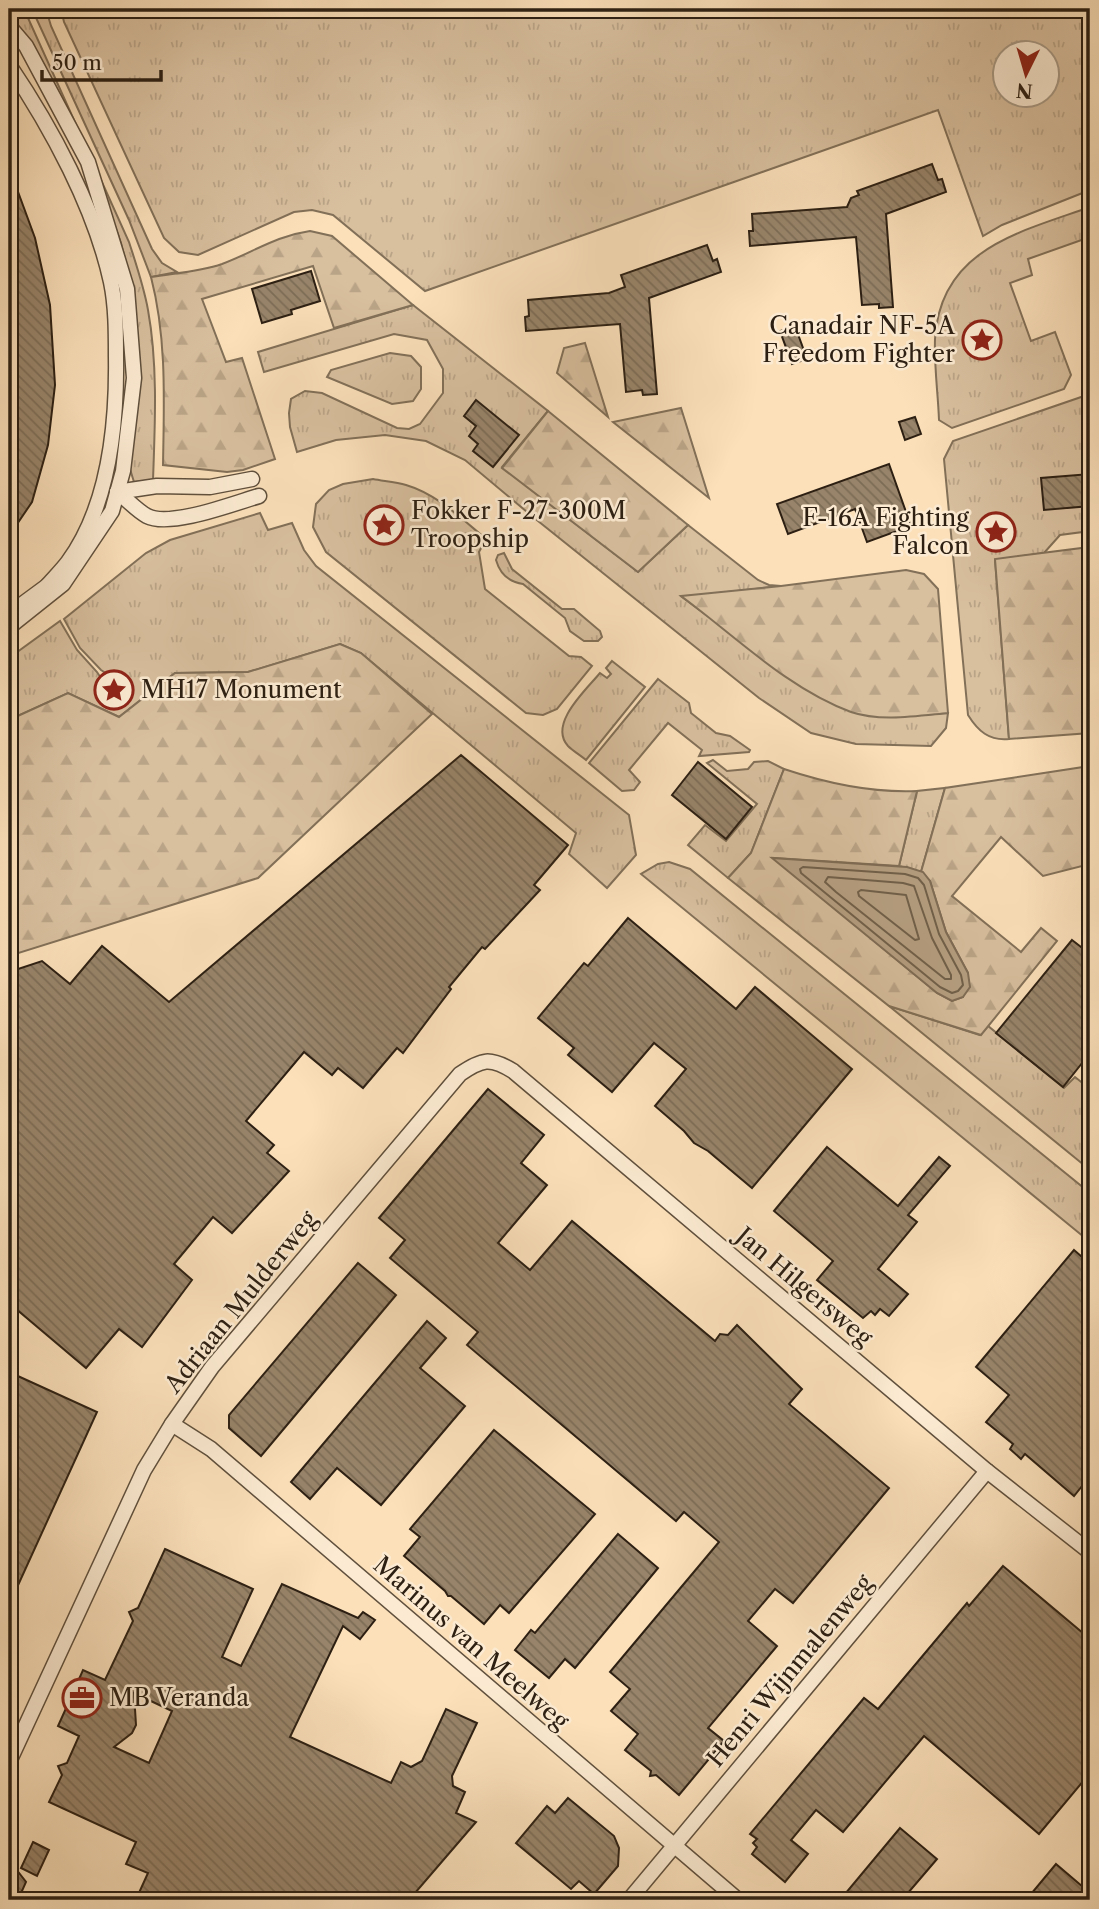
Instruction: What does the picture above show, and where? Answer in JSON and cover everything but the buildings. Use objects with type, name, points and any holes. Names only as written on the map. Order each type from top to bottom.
[{"type":"street","points":[[9,26],[26,46],[88,162],[127,289],[134,379],[122,471],[111,511],[63,584],[9,627]]},
{"type":"street","points":[[9,65],[47,86]]},
{"type":"street","points":[[9,65],[49,128],[98,238],[111,284],[117,397],[112,442],[102,487],[88,526],[69,561],[47,586],[9,614]]},
{"type":"street","points":[[47,86],[49,128]]},
{"type":"street","points":[[107,268],[127,289]]},
{"type":"street","points":[[114,318],[127,289]]},
{"type":"street","points":[[117,492],[157,486],[210,488],[252,479]]},
{"type":"street","points":[[117,492],[149,517],[158,518],[195,515],[259,496]]},
{"type":"street","points":[[63,584],[69,561]]},
{"type":"street","points":[[47,586],[63,584]]},
{"type":"street","name":"Adriaan Mulderweg","points":[[9,1762],[144,1470],[172,1424],[212,1367],[460,1074],[479,1062],[488,1061]]},
{"type":"street","name":"Jan Hilgersweg","points":[[488,1061],[501,1063],[513,1071],[988,1471],[1090,1552]]},
{"type":"street","name":"Marinus van Meelweg","points":[[172,1424],[211,1450],[738,1900]]},
{"type":"street","name":"Henri Wijnmalenweg","points":[[629,1900],[988,1471]]},
{"type":"green space","points":[[9,9],[24,9],[129,242],[137,267],[148,310],[153,352],[153,480],[134,482],[130,469],[130,279],[121,243],[92,161],[29,43],[9,17]]},
{"type":"green space","points":[[32,9],[46,9],[51,26],[152,249],[162,263],[177,272],[151,277],[129,220]]},
{"type":"green space","points":[[61,9],[1090,9],[1090,190],[1002,225],[983,236],[938,110],[425,291],[333,215],[312,210],[294,212],[198,255],[179,252],[164,238],[64,22]]},
{"type":"green space","points":[[1090,207],[1090,237],[1028,259],[1032,275],[1010,283],[1031,341],[1055,332],[1071,375],[1064,389],[952,428],[939,420],[935,339],[940,309],[951,284],[968,264],[988,249],[1012,236]]},
{"type":"green space","points":[[310,231],[332,236],[413,305],[334,328],[313,266],[202,299],[226,362],[242,358],[275,459],[243,470],[227,472],[163,465],[162,347],[151,277],[213,267],[275,240]]},
{"type":"green space","points":[[413,305],[548,411],[502,467],[638,572],[688,525],[758,580],[781,586],[682,597],[706,615],[893,717],[948,713],[946,728],[931,746],[856,744],[811,733],[759,698],[465,460],[426,441],[385,435],[336,440],[297,452],[289,413],[291,399],[305,391],[322,393],[397,428],[409,429],[420,424],[443,393],[443,369],[427,340],[394,334],[264,372],[258,352]]},
{"type":"green space","points":[[585,343],[608,417],[557,373],[564,348]]},
{"type":"green space","points":[[390,353],[411,356],[421,367],[421,389],[413,401],[392,404],[327,377],[331,370]]},
{"type":"green space","points":[[1090,394],[1090,531],[1060,535],[1044,553],[995,560],[1009,739],[990,737],[976,726],[968,715],[944,459],[953,441]]},
{"type":"green space","points":[[681,408],[709,498],[613,422]]},
{"type":"green space","points":[[548,411],[688,525],[638,572],[502,468]]},
{"type":"green space","points":[[373,479],[402,484],[428,494],[468,523],[486,539],[479,552],[485,589],[569,656],[581,657],[592,666],[557,709],[543,715],[526,713],[326,552],[313,527],[316,504],[329,490],[343,484]]},
{"type":"green space","points":[[260,513],[268,530],[292,523],[304,550],[316,566],[629,815],[636,855],[607,888],[569,854],[576,833],[361,653],[340,644],[248,672],[175,673],[119,717],[68,693],[9,720],[9,658],[60,621],[77,650],[111,693],[116,694],[119,691],[117,680],[101,670],[80,648],[64,619],[146,553],[170,540]]},
{"type":"green space","points":[[1090,547],[1090,733],[1009,739],[995,559]]},
{"type":"green space","points":[[504,553],[512,569],[562,609],[574,609],[600,631],[602,637],[598,641],[584,641],[570,631],[565,618],[500,569],[496,560],[498,555]]},
{"type":"green space","points":[[906,570],[924,574],[938,589],[948,713],[874,717],[851,712],[828,702],[805,690],[762,660],[681,596],[781,586]]},
{"type":"green space","points":[[340,644],[361,653],[432,714],[258,878],[9,956],[9,720],[68,693],[119,717],[175,673],[248,672]]},
{"type":"green space","points":[[612,661],[645,687],[586,760],[568,746],[563,737],[563,728],[571,708],[600,673],[607,678],[611,674],[606,668]]},
{"type":"green space","points":[[658,679],[689,703],[691,713],[716,733],[730,736],[750,750],[699,756],[702,750],[668,723],[629,770],[640,782],[634,790],[622,791],[589,763]]},
{"type":"green space","points":[[713,760],[727,771],[748,769],[754,762],[768,761],[784,769],[751,853],[728,878],[688,845],[705,825],[726,841],[757,804],[707,763]]},
{"type":"green space","points":[[1090,766],[1090,864],[1043,876],[1001,837],[952,896],[1021,952],[1041,928],[1057,941],[981,1035],[889,1006],[728,878],[751,853],[784,769],[850,786],[917,791],[899,866],[774,858],[937,993],[952,1001],[963,997],[968,973],[946,932],[930,881],[921,872],[945,788]]},
{"type":"green space","points":[[945,788],[921,872],[899,866],[917,791]]},
{"type":"green space","points":[[669,862],[690,869],[1090,1193],[1090,1242],[641,874],[658,864]]},
{"type":"green space","points":[[889,1006],[980,1035],[988,1026],[1064,1088],[1075,1077],[1090,1089],[1090,1170]]},
{"type":"water","points":[[772,858],[907,867],[923,872],[930,881],[946,932],[968,973],[970,987],[963,997],[952,1001],[937,993]]},
{"type":"place","name":"Canadair NF-5A Freedom Fighter","points":[[982,340]]},
{"type":"place","name":"Fokker F-27-300M Troopship","points":[[384,525]]},
{"type":"place","name":"F-16A Fighting Falcon","points":[[996,532]]},
{"type":"place","name":"MH17 Monument","points":[[114,690]]},
{"type":"place","name":"MB Veranda","points":[[82,1698]]}]
